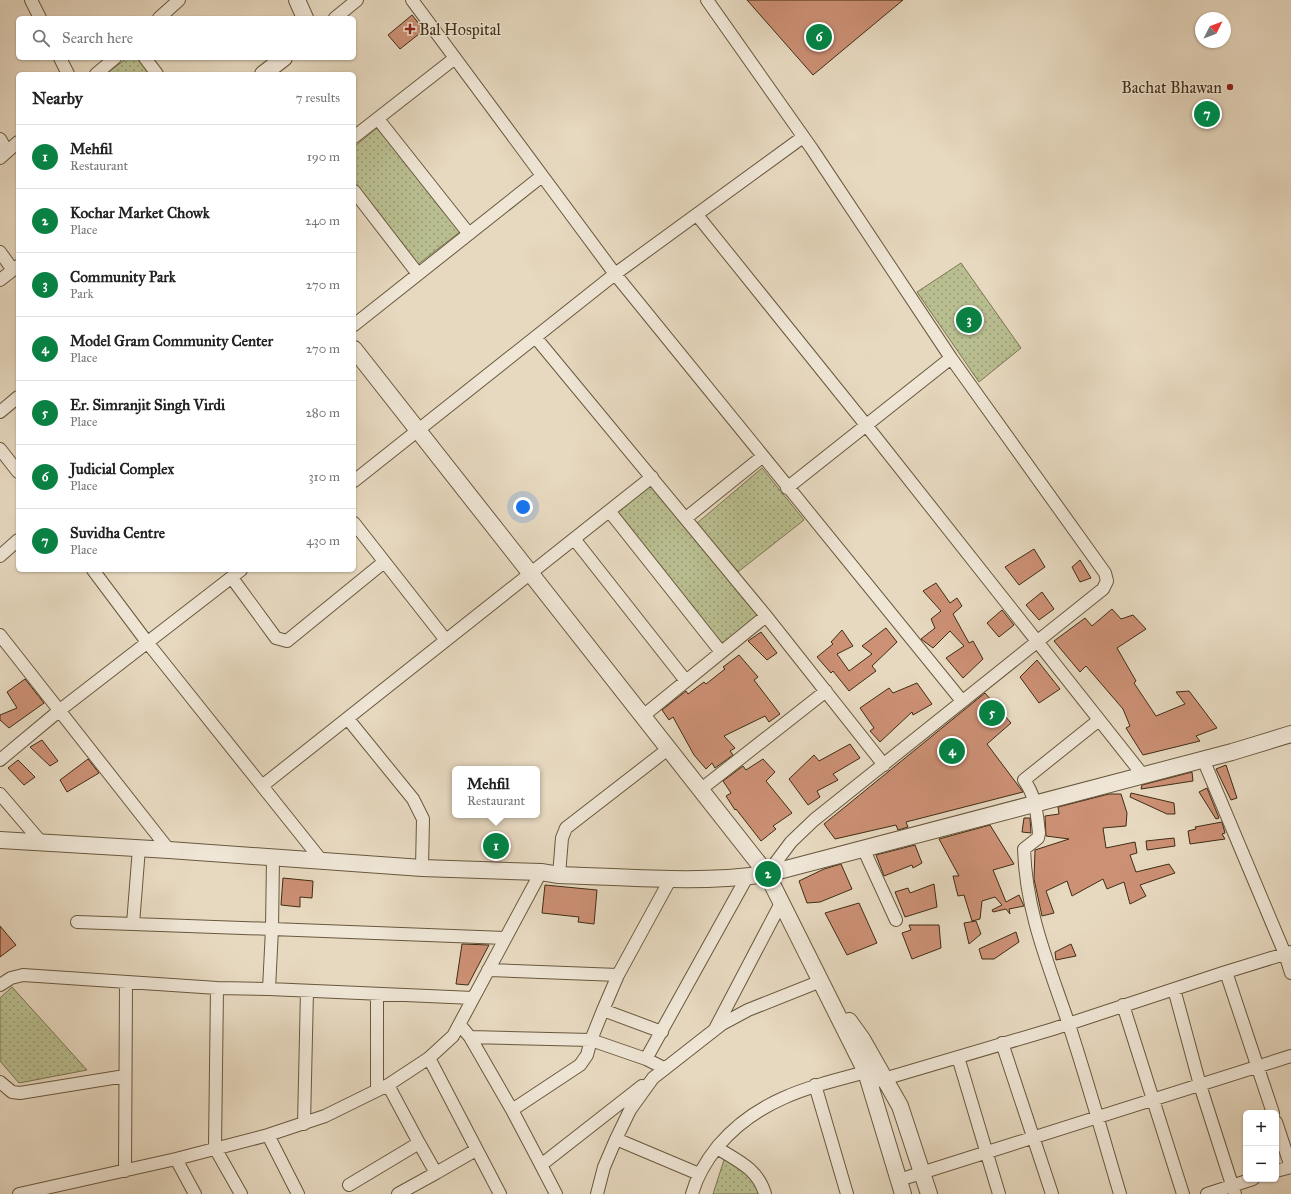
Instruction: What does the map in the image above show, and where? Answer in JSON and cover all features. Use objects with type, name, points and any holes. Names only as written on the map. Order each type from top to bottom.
[{"type":"street","points":[[32,0],[39,16]]},
{"type":"street","points":[[161,16],[179,0]]},
{"type":"street","points":[[297,0],[305,16]]},
{"type":"street","points":[[337,16],[357,0]]},
{"type":"street","points":[[412,0],[615,274],[787,488],[962,701]]},
{"type":"street","points":[[707,0],[803,137],[950,358],[1105,573],[1107,581],[1103,589],[962,701],[803,831],[791,842],[767,874]]},
{"type":"street","points":[[356,135],[455,58]]},
{"type":"street","points":[[61,60],[67,72]]},
{"type":"street","points":[[98,72],[113,60]]},
{"type":"street","points":[[146,60],[155,72]]},
{"type":"street","points":[[266,72],[281,60]]},
{"type":"street","points":[[378,118],[469,234]]},
{"type":"street","points":[[356,479],[615,274],[803,137]]},
{"type":"street","points":[[0,139],[4,155],[16,144]]},
{"type":"street","points":[[356,323],[542,176]]},
{"type":"street","points":[[356,194],[418,274]]},
{"type":"street","points":[[697,215],[866,424],[1142,774]]},
{"type":"street","points":[[0,252],[16,268],[0,280]]},
{"type":"street","points":[[536,338],[766,616],[884,765]]},
{"type":"street","points":[[356,352],[530,575],[767,874],[868,1078],[901,1187],[922,1173],[1291,1056]]},
{"type":"street","points":[[787,488],[950,358]]},
{"type":"street","points":[[0,412],[16,399]]},
{"type":"street","points":[[0,449],[16,469]]},
{"type":"street","points":[[686,518],[762,457]]},
{"type":"street","points":[[262,786],[348,719],[446,639],[575,540],[652,478]]},
{"type":"street","points":[[610,512],[721,652]]},
{"type":"street","points":[[356,526],[446,639]]},
{"type":"street","points":[[575,540],[686,681]]},
{"type":"street","points":[[0,556],[16,542]]},
{"type":"street","points":[[0,760],[60,710],[237,574],[276,638],[287,641],[384,562]]},
{"type":"street","points":[[94,572],[147,642],[322,861]]},
{"type":"street","points":[[643,716],[766,616]]},
{"type":"street","points":[[0,635],[169,850]]},
{"type":"street","points":[[700,790],[826,690]]},
{"type":"street","points":[[348,719],[413,798],[420,810],[423,819],[422,868]]},
{"type":"street","points":[[1099,720],[1024,780],[1032,792],[1035,803],[1038,838],[1024,849],[1029,900],[1035,925],[1068,1023],[1120,1194]]},
{"type":"street","points":[[0,840],[139,848],[422,868],[541,872],[559,875],[671,878],[747,877],[767,874],[1203,759],[1291,734]]},
{"type":"street","points":[[559,875],[562,838],[566,828],[668,749]]},
{"type":"street","points":[[1203,759],[1288,953],[1291,973]]},
{"type":"street","points":[[0,794],[41,842]]},
{"type":"street","points":[[133,924],[139,848]]},
{"type":"street","points":[[863,848],[896,920]]},
{"type":"street","points":[[269,990],[273,858]]},
{"type":"street","points":[[22,1194],[75,1189],[125,1171],[268,1136],[304,1124],[383,1087],[429,1058],[453,1036],[460,1025],[472,998],[541,872]]},
{"type":"street","points":[[646,1060],[747,877]]},
{"type":"street","points":[[512,1110],[580,1065],[587,1055],[602,1010],[618,974],[671,878]]},
{"type":"street","points":[[714,1030],[781,903]]},
{"type":"street","points":[[77,922],[505,938]]},
{"type":"street","points":[[692,1194],[699,1174],[717,1148],[735,1128],[760,1110],[786,1096],[815,1085],[868,1078],[886,1078],[1123,1006],[1288,953]]},
{"type":"street","points":[[488,970],[618,974]]},
{"type":"street","points":[[1226,972],[1272,1110]]},
{"type":"street","points":[[0,985],[11,978],[23,976],[217,988],[472,998]]},
{"type":"street","points":[[541,1165],[714,1030],[748,1010],[821,982]]},
{"type":"street","points":[[125,1171],[126,983]]},
{"type":"street","points":[[217,988],[216,1148],[241,1194]]},
{"type":"street","points":[[1174,989],[1200,1085],[1234,1190]]},
{"type":"street","points":[[304,1124],[307,991]]},
{"type":"street","points":[[377,995],[383,1087],[419,1143],[436,1173]]},
{"type":"street","points":[[831,1002],[847,1019],[862,1039],[886,1078],[900,1106],[929,1194]]},
{"type":"street","points":[[1123,1006],[1183,1194]]},
{"type":"street","points":[[602,1010],[662,1032]]},
{"type":"street","points":[[460,1025],[470,1037],[512,1110],[556,1194]]},
{"type":"street","points":[[470,1037],[591,1040],[664,1068]]},
{"type":"street","points":[[1002,1043],[1052,1194]]},
{"type":"street","points":[[958,1057],[1000,1194]]},
{"type":"street","points":[[429,1058],[500,1194]]},
{"type":"street","points":[[0,1082],[12,1092],[20,1094],[125,1076]]},
{"type":"street","points":[[586,1194],[597,1192],[604,1167],[616,1139],[630,1110],[652,1078]]},
{"type":"street","points":[[815,1085],[847,1194]]},
{"type":"street","points":[[1279,1131],[1291,1167],[1279,1171]]},
{"type":"street","points":[[268,1136],[298,1194]]},
{"type":"street","points":[[616,1139],[699,1174]]},
{"type":"street","points":[[349,1185],[419,1143]]},
{"type":"street","points":[[717,1148],[756,1174],[762,1184],[765,1194]]},
{"type":"street","points":[[398,1194],[476,1150]]},
{"type":"street","points":[[176,1159],[196,1194]]},
{"type":"street","points":[[1207,1194],[1234,1190],[1248,1182]]},
{"type":"green space","points":[[124,60],[149,60],[157,72],[109,72]]},
{"type":"green space","points":[[378,127],[461,231],[417,265],[356,189],[356,145]]},
{"type":"green space","points":[[961,263],[1021,348],[979,382],[917,292]]},
{"type":"green space","points":[[762,468],[804,520],[738,572],[696,524]]},
{"type":"green space","points":[[653,482],[761,615],[723,645],[613,514]]},
{"type":"green space","points":[[12,987],[87,1070],[19,1083],[0,1061],[0,998]]},
{"type":"green space","points":[[724,1160],[745,1168],[759,1188],[760,1194],[713,1194]]},
{"type":"building","points":[[747,0],[903,0],[813,75]]},
{"type":"building","points":[[412,15],[424,30],[400,49],[388,35]]},
{"type":"building","points":[[1034,549],[1045,567],[1019,585],[1005,567]]},
{"type":"building","points":[[1080,560],[1091,578],[1080,582],[1072,567]]},
{"type":"building","points":[[936,583],[950,603],[957,598],[962,606],[953,614],[969,643],[973,641],[983,659],[963,678],[946,658],[964,646],[950,631],[933,648],[921,639],[935,628],[931,619],[941,611],[923,591]]},
{"type":"building","points":[[1042,592],[1054,609],[1039,620],[1026,605]]},
{"type":"building","points":[[1112,609],[1121,619],[1133,615],[1146,629],[1117,648],[1136,681],[1134,683],[1156,716],[1185,704],[1176,692],[1189,691],[1217,728],[1196,736],[1200,741],[1143,755],[1126,728],[1130,726],[1123,709],[1086,666],[1080,672],[1054,641],[1085,618],[1092,626]]},
{"type":"building","points":[[1002,610],[1014,625],[999,637],[987,623]]},
{"type":"building","points":[[886,628],[897,642],[872,666],[876,671],[849,691],[833,671],[831,673],[817,657],[833,644],[831,642],[842,630],[853,646],[837,654],[849,671],[872,654],[862,646]]},
{"type":"building","points":[[761,632],[777,653],[767,660],[748,641]]},
{"type":"building","points":[[739,655],[758,677],[754,680],[780,714],[769,722],[765,716],[724,736],[735,748],[730,751],[733,755],[715,768],[712,763],[706,769],[694,755],[673,717],[669,720],[662,710],[686,691],[688,694],[704,682],[706,684],[725,669],[723,667]]},
{"type":"building","points":[[1037,660],[1060,689],[1039,703],[1020,677]]},
{"type":"building","points":[[25,679],[44,703],[9,728],[0,720],[0,715],[17,708],[7,692]]},
{"type":"building","points":[[917,683],[932,704],[913,715],[912,712],[880,742],[870,731],[874,728],[860,708],[889,688],[893,693]]},
{"type":"building","points":[[985,693],[1011,723],[987,744],[1023,792],[906,822],[908,827],[898,830],[896,825],[835,839],[824,824]]},
{"type":"building","points":[[42,740],[58,761],[50,766],[30,747]]},
{"type":"building","points":[[850,744],[860,758],[833,774],[838,780],[817,791],[820,797],[808,805],[789,779],[814,755],[819,761]]},
{"type":"building","points":[[88,759],[99,773],[67,792],[60,780]]},
{"type":"building","points":[[763,759],[775,772],[766,781],[792,813],[773,826],[776,829],[761,841],[736,809],[735,810],[726,796],[731,793],[723,781],[743,766],[746,770]]},
{"type":"building","points":[[18,760],[35,777],[24,785],[8,768]]},
{"type":"building","points":[[1226,765],[1237,798],[1231,800],[1216,769]]},
{"type":"building","points":[[1192,772],[1193,781],[1141,789],[1142,785]]},
{"type":"building","points":[[1207,788],[1219,818],[1216,819],[1199,792]]},
{"type":"building","points":[[1131,793],[1174,803],[1175,814],[1167,814],[1130,797]]},
{"type":"building","points":[[1109,794],[1121,794],[1127,813],[1126,826],[1103,828],[1106,848],[1135,842],[1137,853],[1130,855],[1136,872],[1169,864],[1175,873],[1140,885],[1146,896],[1130,904],[1124,882],[1107,889],[1103,879],[1072,896],[1067,881],[1046,891],[1054,913],[1042,916],[1034,879],[1035,850],[1069,839],[1046,836],[1045,816],[1059,814],[1058,807]]},
{"type":"building","points":[[1024,818],[1030,818],[1031,833],[1022,832]]},
{"type":"building","points":[[1222,822],[1225,833],[1222,834],[1225,839],[1190,844],[1188,831],[1196,829],[1195,827]]},
{"type":"building","points":[[990,825],[1014,864],[993,870],[1006,902],[1019,895],[1024,906],[1009,909],[1010,914],[1006,909],[993,912],[992,910],[1002,905],[995,897],[982,901],[980,919],[972,921],[964,895],[958,896],[953,876],[959,876],[939,839]]},
{"type":"building","points":[[1174,838],[1175,846],[1147,850],[1146,841]]},
{"type":"building","points":[[915,845],[922,863],[913,868],[912,865],[884,876],[876,855]]},
{"type":"building","points":[[841,864],[852,889],[820,902],[807,903],[799,881],[824,869]]},
{"type":"building","points":[[283,878],[313,881],[312,898],[300,897],[300,907],[281,905]]},
{"type":"building","points":[[934,884],[937,907],[905,917],[895,892],[908,888],[910,893]]},
{"type":"building","points":[[545,885],[597,890],[594,924],[578,922],[579,917],[542,913]]},
{"type":"building","points":[[859,903],[877,943],[847,955],[825,913]]},
{"type":"building","points":[[976,921],[981,934],[969,944],[964,923]]},
{"type":"building","points":[[909,925],[939,925],[941,948],[912,959],[902,933],[911,930]]},
{"type":"building","points":[[0,926],[16,945],[0,957]]},
{"type":"building","points":[[1016,932],[1019,942],[994,959],[982,959],[979,949]]},
{"type":"building","points":[[462,944],[489,945],[468,985],[456,984]]},
{"type":"building","points":[[1071,944],[1076,956],[1056,960],[1055,952]]},
{"type":"place","name":"Bal Hospital","points":[[410,29]]},
{"type":"place","name":"Judicial Complex","points":[[819,37]]},
{"type":"place","name":"Bachat Bhawan","points":[[1230,87]]},
{"type":"place","name":"Suvidha Centre","points":[[1207,114]]},
{"type":"place","name":"Community Park","points":[[969,320]]},
{"type":"place","name":"Er. Simranjit Singh Virdi","points":[[992,713]]},
{"type":"place","name":"Model Gram Community Center","points":[[952,751]]},
{"type":"place","name":"Mehfil","points":[[496,846]]},
{"type":"place","name":"Kochar Market Chowk","points":[[768,874]]}]
